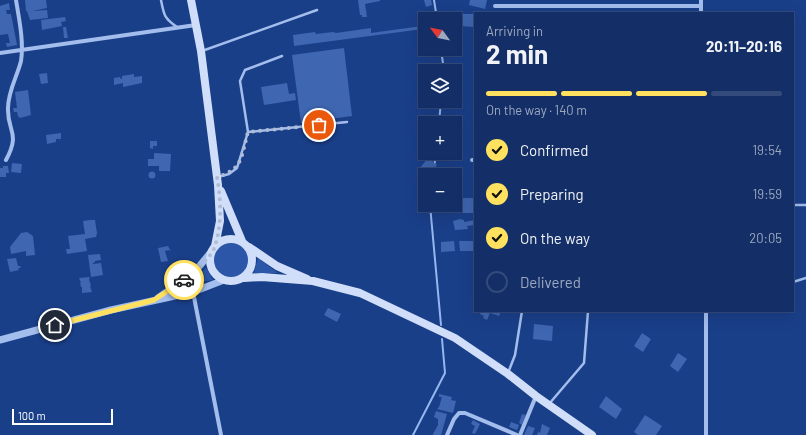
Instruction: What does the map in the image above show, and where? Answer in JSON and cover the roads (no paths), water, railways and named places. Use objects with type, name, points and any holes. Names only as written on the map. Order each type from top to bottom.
[{"type":"main road","points":[[191,0],[196,24],[218,181],[220,221],[213,249],[211,266],[214,272],[224,280],[231,282],[244,278],[262,277],[313,282],[360,293],[455,338],[508,374],[536,396],[592,435]]},
{"type":"main road","points":[[218,181],[253,259],[252,266],[244,278]]},
{"type":"main road","points":[[213,249],[221,241],[235,238],[245,243],[277,266],[313,282]]},
{"type":"street","points":[[6,160],[12,149],[14,140],[13,131],[8,117],[9,95],[18,75],[22,50],[16,0]]},
{"type":"street","points":[[701,0],[701,12]]},
{"type":"street","points":[[495,6],[701,6]]},
{"type":"street","points":[[0,53],[196,24]]},
{"type":"street","points":[[154,300],[193,274],[213,249]]},
{"type":"street","points":[[185,280],[184,288],[193,292]]},
{"type":"street","points":[[0,340],[154,300],[193,292],[224,280]]},
{"type":"street","points":[[193,292],[221,435]]},
{"type":"street","points":[[706,312],[706,435]]},
{"type":"street","points":[[447,435],[454,419],[459,413],[465,413],[519,435],[536,396]]},
{"type":"lane","points":[[161,0],[163,13],[166,19],[177,27]]},
{"type":"lane","points":[[200,51],[317,10]]},
{"type":"lane","points":[[218,181],[237,168],[248,132],[240,80],[245,70],[282,56]]},
{"type":"lane","points":[[248,132],[347,122]]},
{"type":"lane","points":[[794,205],[806,205]]},
{"type":"lane","points":[[794,282],[806,278]]},
{"type":"lane","points":[[508,374],[515,356],[522,312]]},
{"type":"lane","points":[[549,405],[584,363],[588,312]]},
{"type":"waterway","points":[[434,0],[436,12]]},
{"type":"waterway","points":[[442,56],[443,64]]},
{"type":"waterway","points":[[440,108],[440,116]]},
{"type":"waterway","points":[[434,168],[435,160]]},
{"type":"waterway","points":[[431,212],[441,325]]},
{"type":"waterway","points":[[413,435],[445,373],[442,339]]}]
